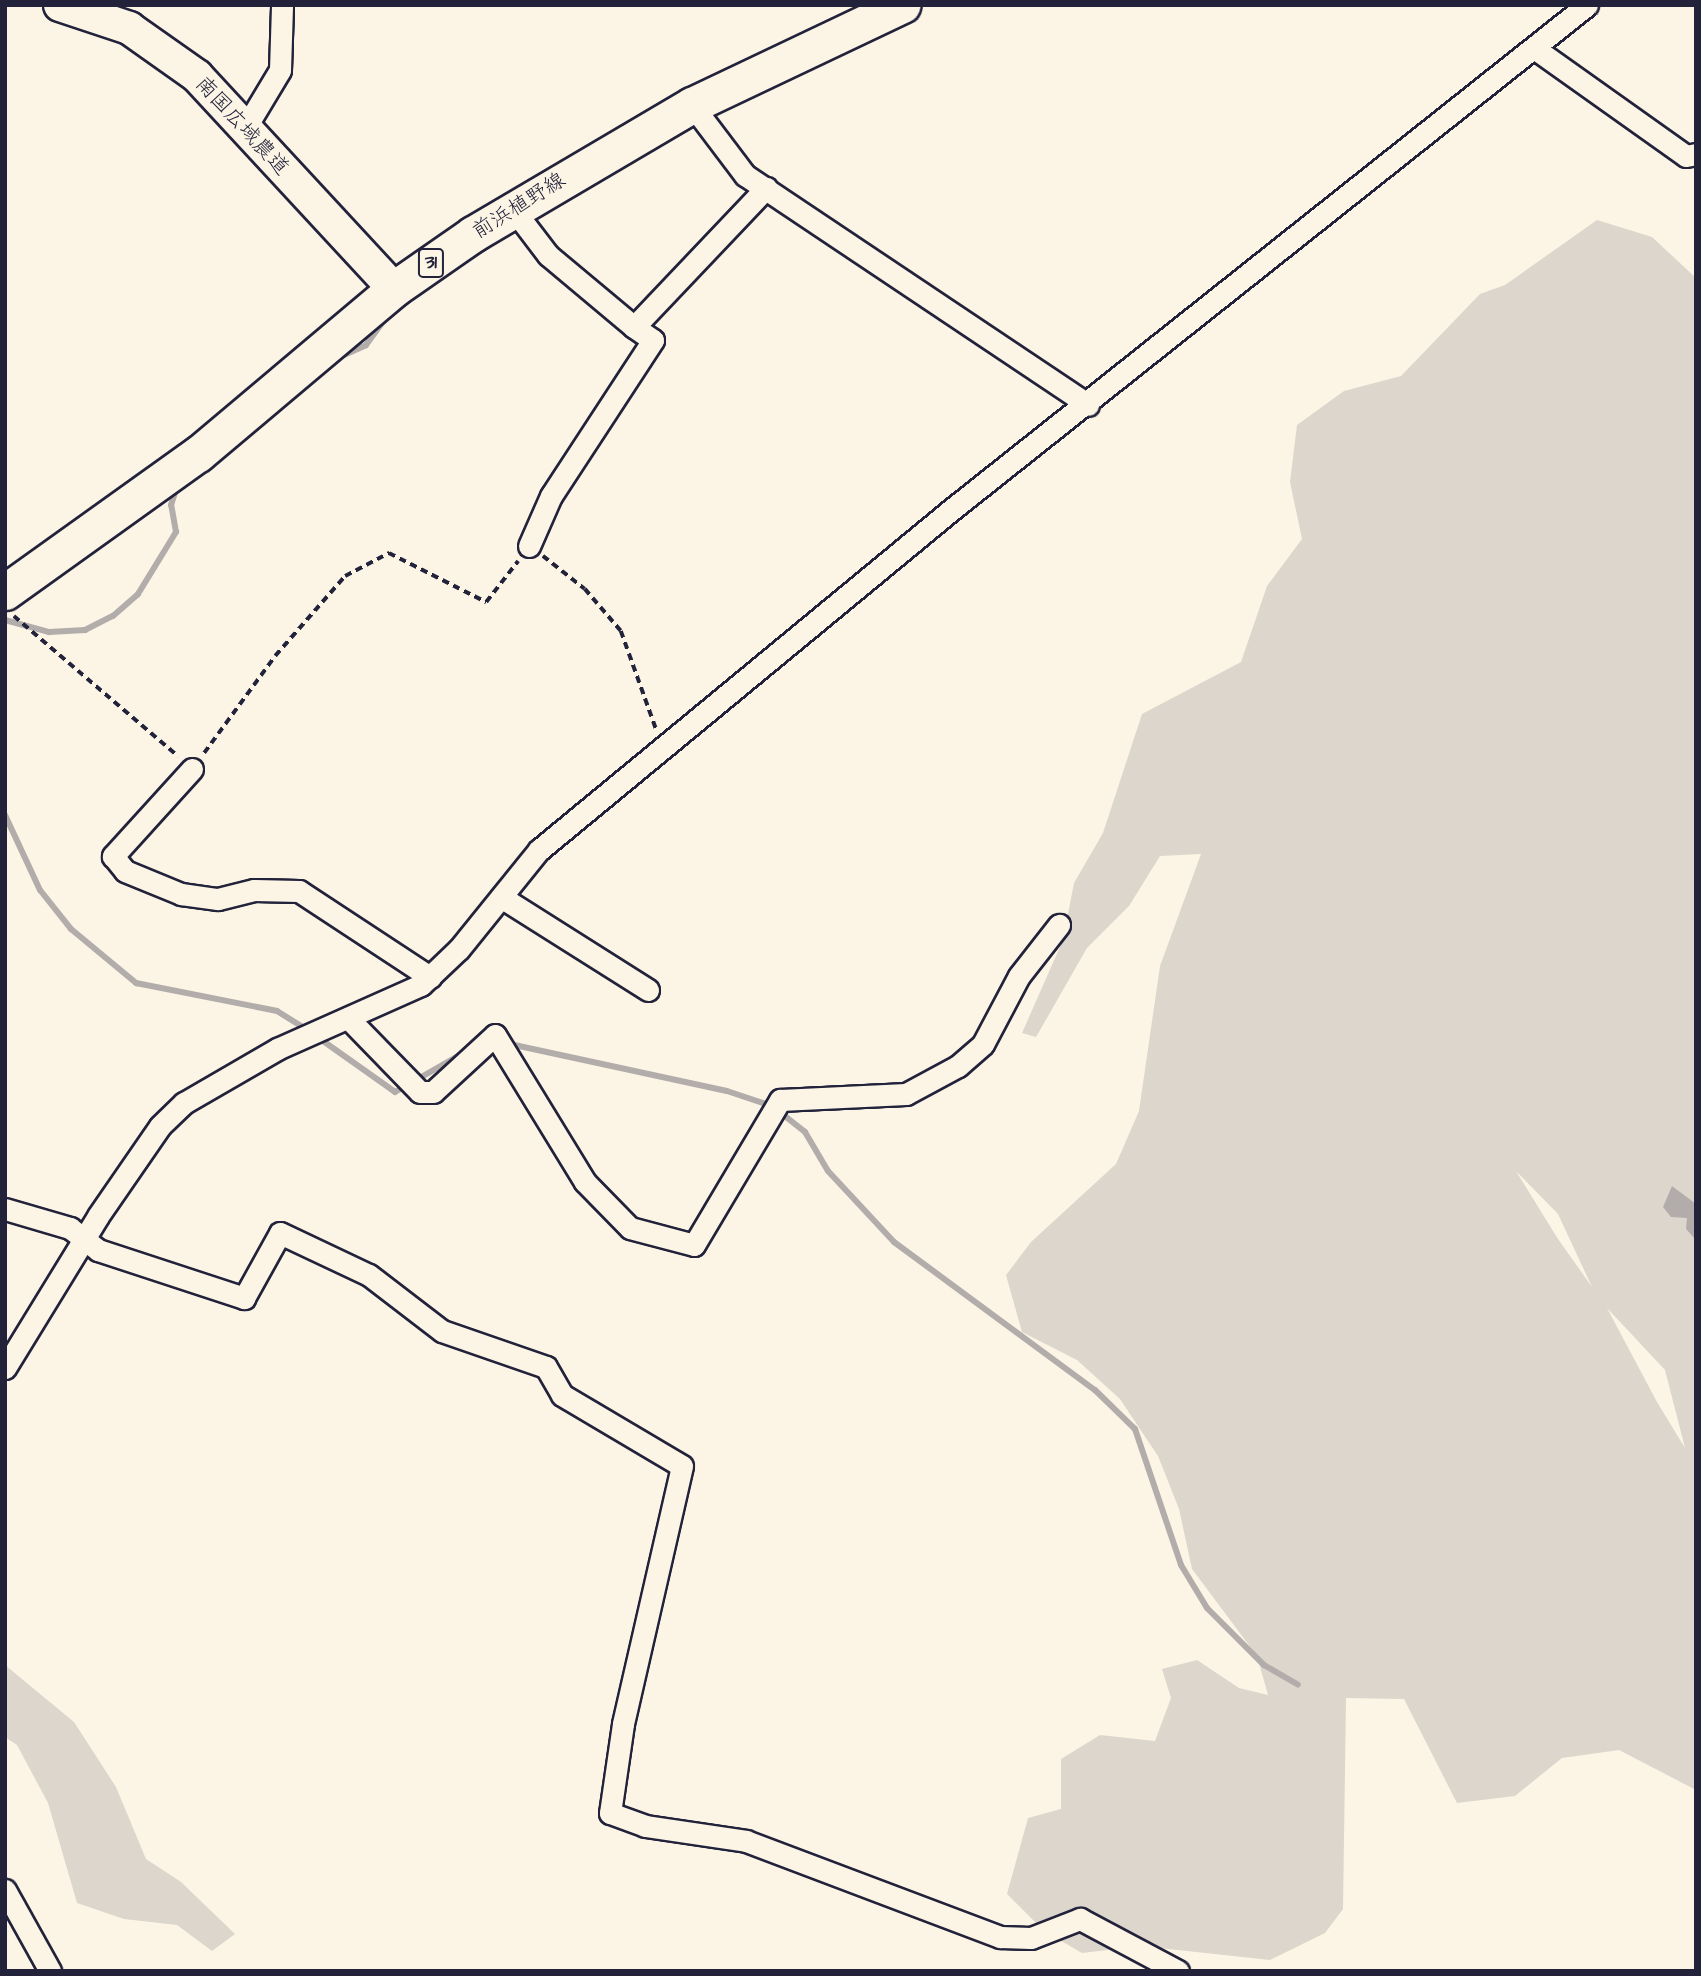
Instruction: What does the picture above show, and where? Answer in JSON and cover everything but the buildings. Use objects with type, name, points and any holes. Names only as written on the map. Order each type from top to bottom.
[{"type":"main road","name":"前浜植野線","points":[[5,592],[198,454],[394,289],[513,209],[692,105],[903,5]]},
{"type":"street","name":"南国広域農道","points":[[60,5],[103,16],[160,46],[197,76],[244,130],[394,289]]},
{"type":"street","points":[[244,130],[280,70],[282,5]]},
{"type":"street","points":[[5,1368],[83,1239],[160,1126],[184,1103],[430,977],[539,850],[1587,5]]},
{"type":"street","points":[[1534,48],[1686,156],[1696,154]]},
{"type":"street","points":[[692,105],[745,175],[1088,405]]},
{"type":"street","points":[[634,327],[765,188]]},
{"type":"street","points":[[513,209],[548,256],[653,340],[551,496],[529,546]]},
{"type":"street","points":[[192,769],[113,856],[125,871],[181,894],[218,899],[254,890],[299,891],[430,977]]},
{"type":"street","points":[[501,897],[648,990]]},
{"type":"street","points":[[348,1018],[420,1092],[433,1092],[495,1035],[594,1191],[629,1227],[694,1245],[779,1100],[906,1094],[957,1066],[983,1044],[1019,976],[1059,925]]},
{"type":"street","points":[[5,1209],[70,1228],[98,1250],[244,1298],[280,1233],[369,1275],[442,1331],[546,1367],[562,1395],[682,1466],[623,1724],[610,1813],[645,1826],[747,1841],[1000,1937],[1031,1938],[1080,1919],[1178,1971]]},
{"type":"street","points":[[5,1890],[50,1971]]},
{"type":"path","points":[[5,609],[130,708],[192,769],[275,656],[345,576],[389,553],[486,602],[529,546],[585,589],[621,631],[664,747]]},
{"type":"shaded area","points":[[1597,220],[1652,237],[1696,278],[1696,1790],[1619,1750],[1562,1758],[1515,1796],[1457,1803],[1404,1699],[1346,1698],[1343,1909],[1325,1933],[1270,1960],[1141,1946],[1082,1953],[1044,1931],[1007,1894],[1028,1818],[1061,1809],[1061,1759],[1100,1735],[1155,1741],[1171,1698],[1162,1669],[1197,1660],[1239,1688],[1268,1695],[1257,1656],[1192,1569],[1179,1509],[1158,1456],[1120,1399],[1077,1360],[1022,1332],[1006,1275],[1031,1242],[1116,1164],[1139,1111],[1160,966],[1201,854],[1160,856],[1129,906],[1087,948],[1036,1037],[1022,1033],[1063,940],[1074,883],[1103,833],[1142,714],[1241,662],[1267,586],[1302,539],[1290,482],[1297,425],[1344,391],[1401,376],[1480,294],[1505,285]],"holes":[[[1516,1171],[1558,1214],[1592,1287],[1558,1239]],[[1607,1308],[1665,1370],[1685,1448],[1657,1402]]]},
{"type":"shaded area","points":[[1672,1186],[1696,1204],[1696,1240],[1686,1229],[1687,1218],[1671,1217],[1663,1207]]},
{"type":"shaded area","points":[[5,1665],[74,1722],[116,1787],[146,1859],[181,1882],[235,1934],[212,1951],[177,1925],[124,1919],[77,1903],[48,1803],[17,1745],[5,1737]]},
{"type":"waterway","points":[[632,160],[699,122]]},
{"type":"waterway","points":[[461,263],[520,226]]},
{"type":"waterway","points":[[335,359],[366,345],[396,304]]},
{"type":"waterway","points":[[5,620],[49,632],[85,630],[113,616],[138,594],[176,532],[171,505],[177,487]]},
{"type":"waterway","points":[[5,815],[40,890],[71,929],[136,983],[277,1011],[307,1030]]},
{"type":"waterway","points":[[316,1036],[395,1092],[467,1051]]},
{"type":"waterway","points":[[505,1043],[727,1091],[772,1106],[805,1132],[828,1171],[894,1242],[1095,1390],[1135,1429],[1181,1565],[1207,1608],[1264,1665],[1298,1685]]}]
